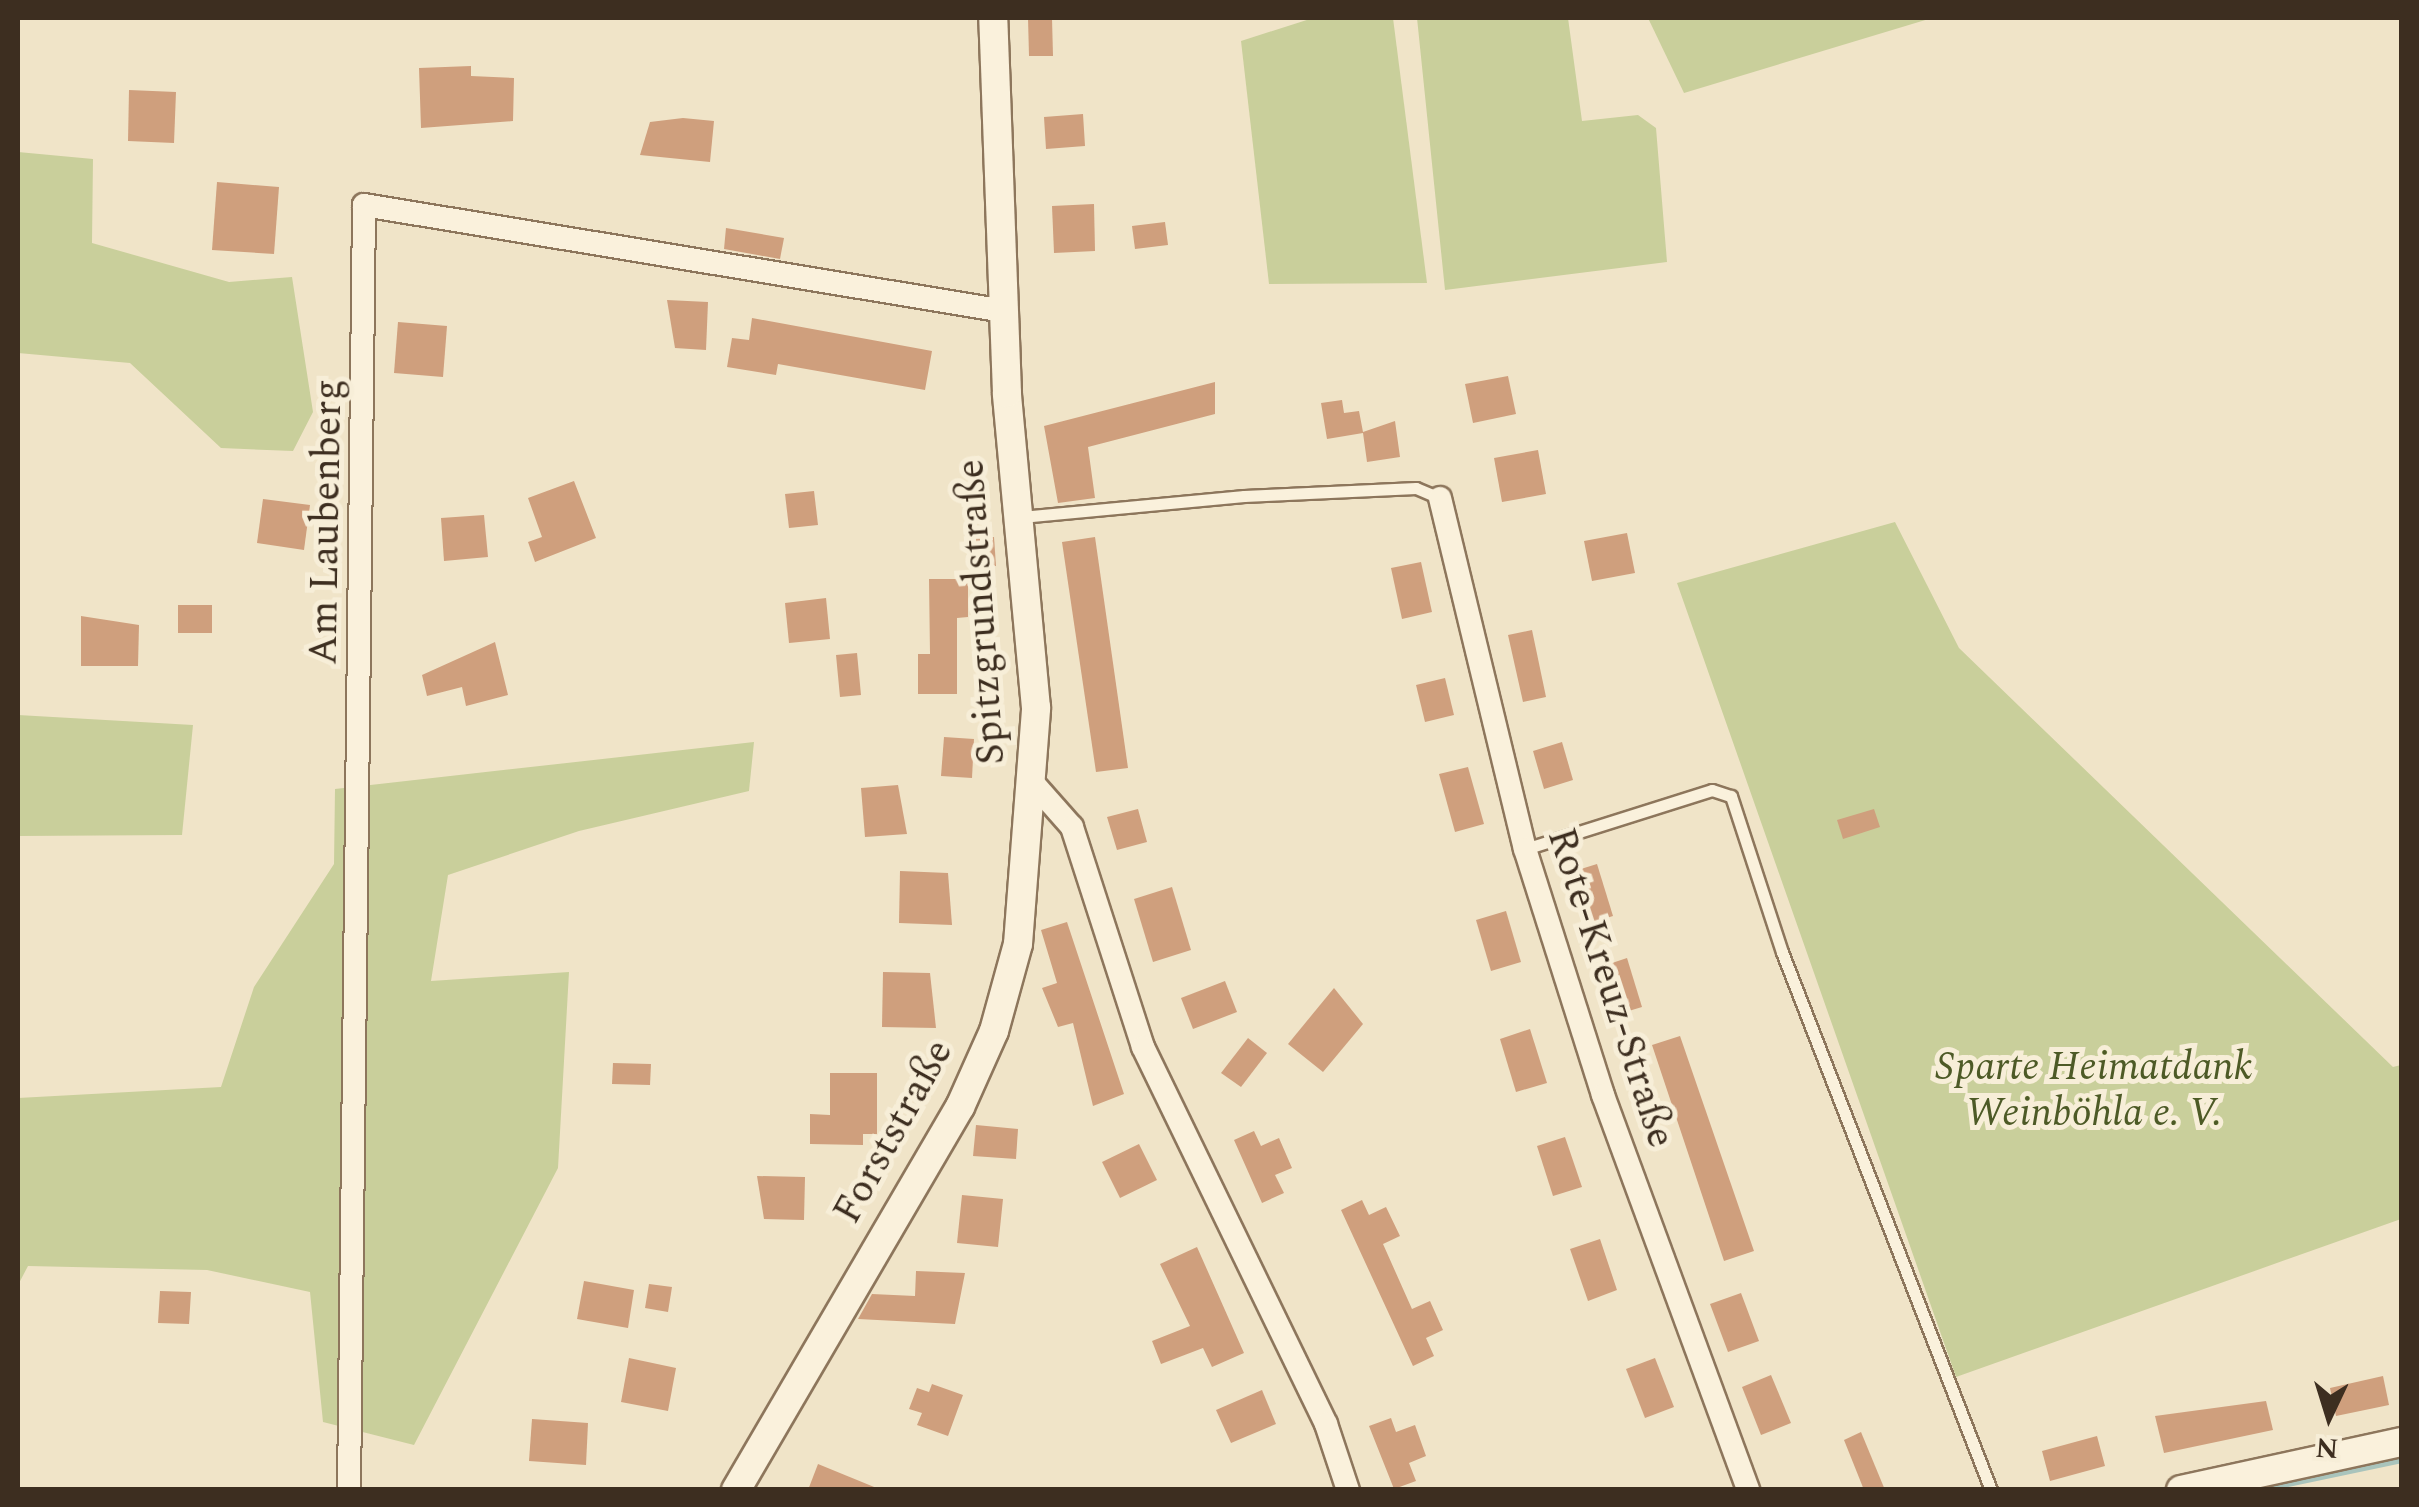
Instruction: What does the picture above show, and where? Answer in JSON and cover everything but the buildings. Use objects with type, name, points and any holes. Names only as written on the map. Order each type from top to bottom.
[{"type":"street","name":"Spitzgrundstraße","points":[[992,18],[1004,311],[1034,784],[1072,826],[1144,1047],[1326,1424],[1348,1490]]},
{"type":"street","name":"Am Laubenberg","points":[[349,1490],[364,205],[1004,311]]},
{"type":"street","name":"Rote-Kreuz-Straße","points":[[1440,498],[1525,849],[1674,1300],[1748,1490]]},
{"type":"street","name":"Forststraße","points":[[736,1490],[960,1107],[994,1031],[1018,944],[1034,784]]},
{"type":"street","points":[[2180,1490],[2402,1442]]},
{"type":"lane","points":[[1016,518],[1244,496],[1416,488],[1440,498]]},
{"type":"lane","points":[[1525,849],[1712,790],[1731,796],[1782,952],[1992,1490]]},
{"type":"green space","points":[[1313,18],[1393,18],[1427,283],[1269,284],[1241,41]]},
{"type":"green space","points":[[1417,18],[1568,18],[1582,121],[1638,115],[1656,128],[1667,262],[1445,290]]},
{"type":"green space","points":[[1648,18],[1932,18],[1684,93]]},
{"type":"green space","points":[[18,152],[93,159],[92,243],[229,282],[292,277],[313,412],[293,451],[221,448],[130,363],[18,353]]},
{"type":"green space","name":"Sparte Heimatdank Weinböhla e. V.","points":[[1895,522],[1959,648],[2393,1067],[2401,1065],[2401,1219],[1956,1377],[1677,583]]},
{"type":"green space","points":[[18,715],[193,725],[182,835],[18,836]]},
{"type":"green space","points":[[754,742],[749,791],[579,831],[448,875],[431,981],[569,972],[558,1168],[414,1445],[323,1422],[310,1292],[207,1270],[28,1266],[18,1285],[18,1098],[221,1087],[254,987],[334,864],[335,789]]},
{"type":"waterway","points":[[2255,1490],[2402,1459]]}]
